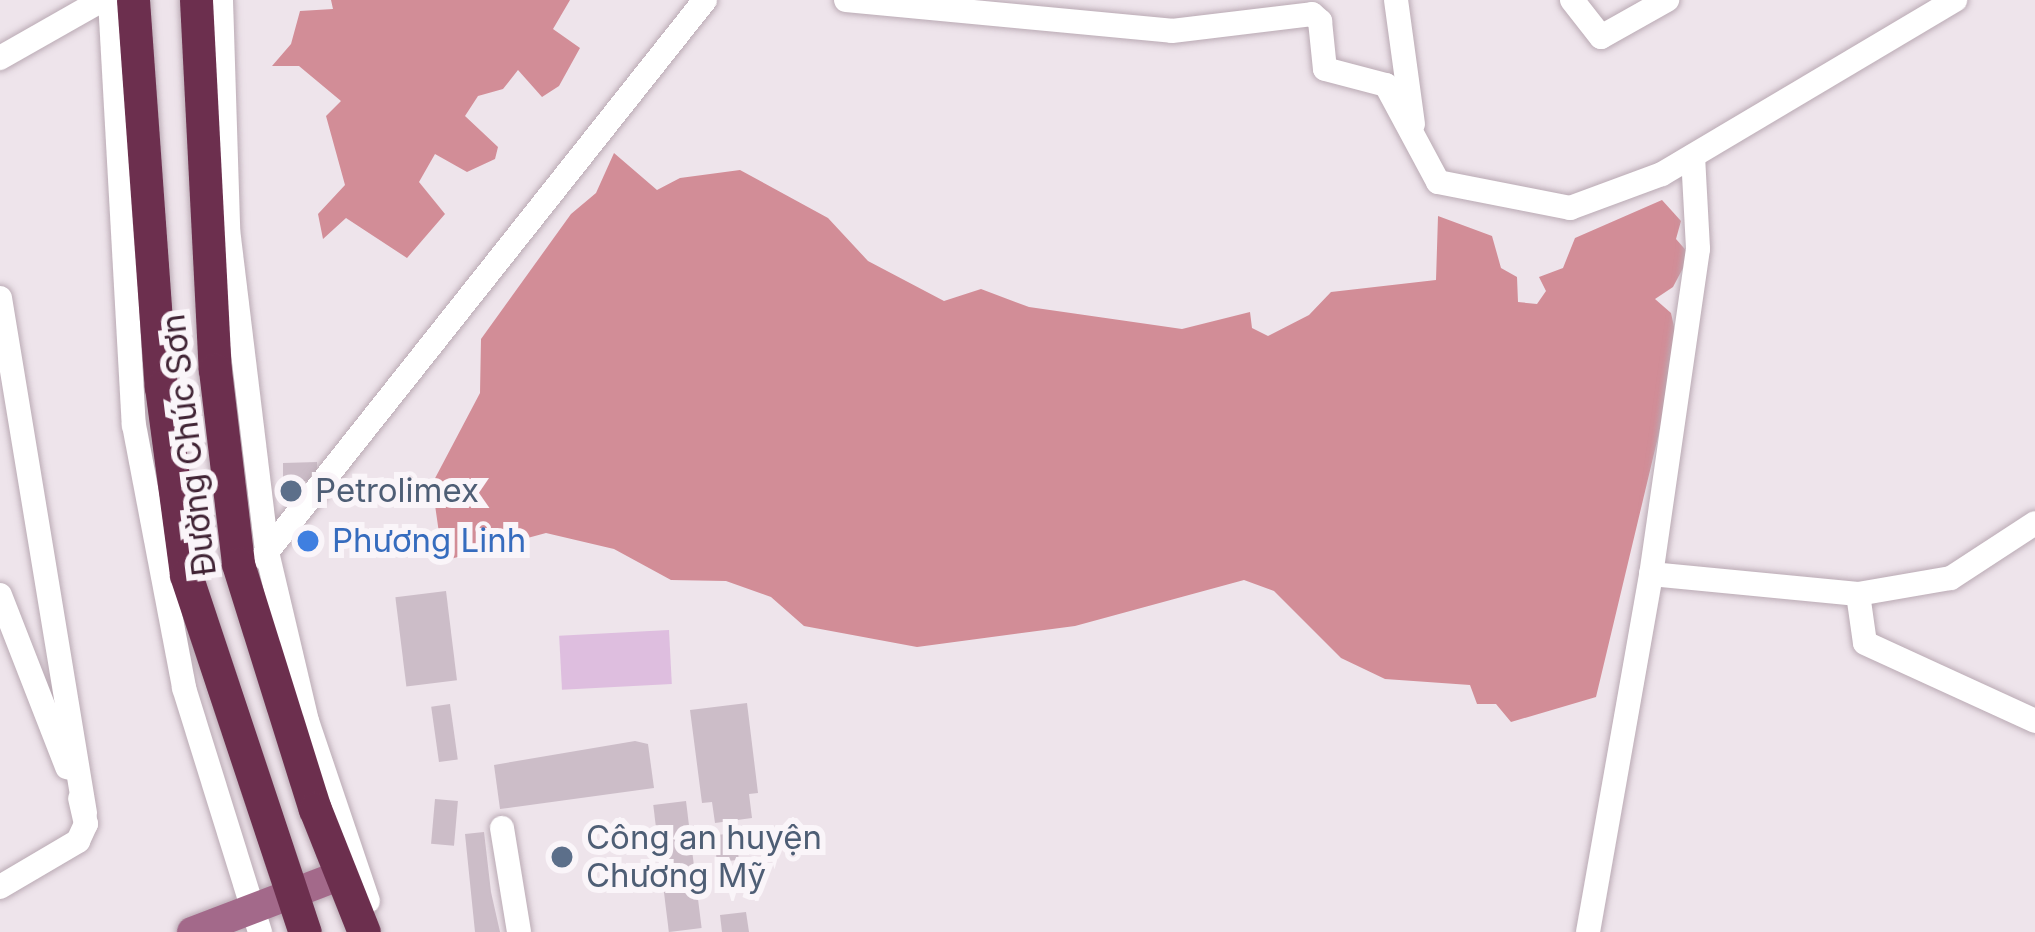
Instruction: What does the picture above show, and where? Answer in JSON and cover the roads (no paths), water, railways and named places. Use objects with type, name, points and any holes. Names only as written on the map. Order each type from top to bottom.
[{"type":"highway","name":"Đường Chúc Sơn","points":[[134,0],[161,387],[186,575],[305,932]]},
{"type":"highway","name":"Đường Chúc Sơn","points":[[196,0],[215,370],[244,582],[364,932]]},
{"type":"main road","points":[[207,929],[255,921],[290,895],[341,875]]},
{"type":"street","points":[[0,58],[106,0]]},
{"type":"street","name":"Đường Chúc Sơn","points":[[106,0],[134,425],[184,688],[255,921]]},
{"type":"street","name":"Đường Chúc Sơn","points":[[221,0],[228,229],[267,552],[307,721],[379,932]]},
{"type":"street","points":[[244,582],[705,0]]},
{"type":"street","points":[[846,0],[1037,8],[1208,31],[1312,14],[1325,69],[1386,85],[1440,184],[1570,208],[1616,197],[1693,156],[1955,0]]},
{"type":"street","points":[[1396,0],[1416,145]]},
{"type":"street","points":[[1572,0],[1600,37],[1667,0]]},
{"type":"street","points":[[1588,932],[1651,574],[1694,286],[1693,156]]},
{"type":"street","points":[[0,298],[8,391],[86,813],[78,842],[0,887]]},
{"type":"street","points":[[1651,574],[1858,594],[1951,578],[2035,523]]},
{"type":"street","points":[[1858,594],[1865,643],[2035,721]]},
{"type":"street","points":[[0,595],[86,813]]},
{"type":"street","points":[[502,829],[519,932]]},
{"type":"place","name":"Petrolimex","points":[[291,491]]},
{"type":"place","name":"Phương Linh","points":[[308,541]]},
{"type":"place","name":"Công an huyện Chương Mỹ","points":[[562,857]]}]
